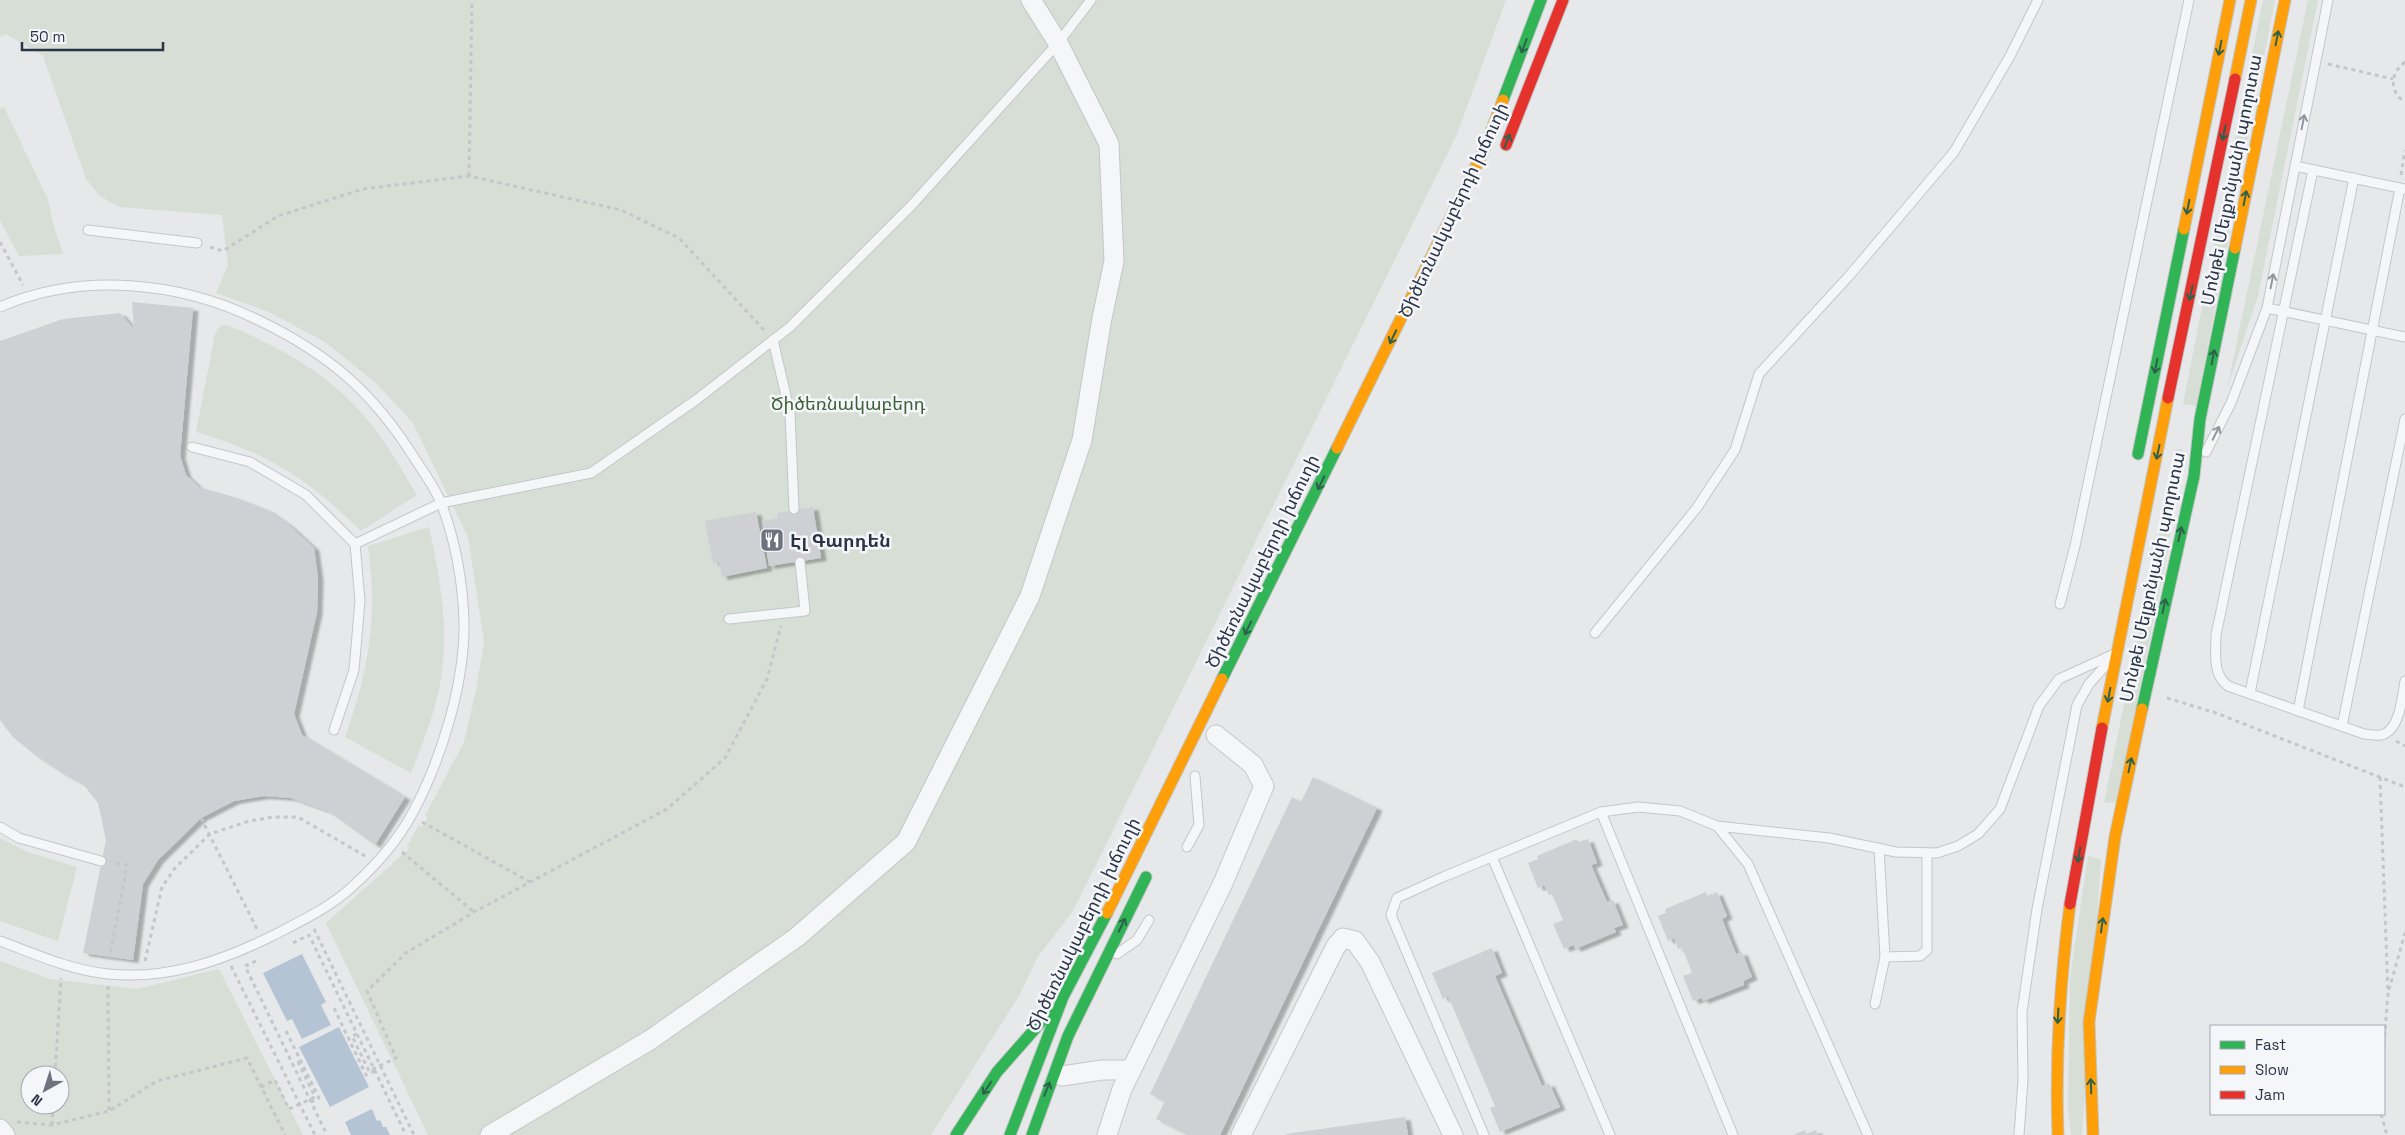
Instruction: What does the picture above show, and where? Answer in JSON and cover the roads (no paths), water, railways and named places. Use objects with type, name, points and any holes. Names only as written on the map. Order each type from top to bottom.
[{"type":"main road","name":"Ծիծեռնակաբերդի խճուղի","points":[[1010,1135],[1063,997],[1082,964],[1484,150],[1541,0]]},
{"type":"main road","name":"Ծիծեռնակաբերդի խճուղի","points":[[1502,153],[1563,0]]},
{"type":"main road","points":[[2136,462],[2230,0]]},
{"type":"main road","name":"Մոնթե Մելքոնյանի պողոտա","points":[[2058,1135],[2056,1045],[2060,979],[2082,833],[2116,653],[2171,412],[2251,0]]},
{"type":"main road","name":"Մոնթե Մելքոնյանի պողոտա","points":[[2093,1135],[2089,1022],[2107,836],[2194,476],[2196,418],[2285,0]]},
{"type":"main road","points":[[2121,576],[2121,630]]},
{"type":"main road","points":[[1184,800],[1198,772]]},
{"type":"main road","points":[[2082,833],[2107,836]]},
{"type":"main road","name":"Ծիծեռնակաբերդի խճուղի","points":[[1032,1135],[1040,1108],[1076,1019],[1152,866]]},
{"type":"main road","points":[[956,1135],[997,1072],[1063,997]]},
{"type":"street","points":[[490,1135],[650,1040],[790,942],[906,842],[1030,596],[1082,440],[1102,318],[1114,261],[1109,144],[1058,43],[1031,0]]},
{"type":"street","points":[[1107,1135],[1122,1089],[1223,882],[1264,786],[1253,764],[1216,735]]},
{"type":"street","points":[[1241,1135],[1336,946],[1343,938],[1355,941],[1370,962],[1453,1135]]},
{"type":"street","points":[[1062,1076],[1102,1070],[1131,1070]]},
{"type":"lane","points":[[355,544],[441,503],[591,473],[696,400],[802,316],[911,206],[1058,43],[1091,0]]},
{"type":"lane","points":[[1596,633],[1696,509],[1735,450],[1759,374],[1849,276],[1954,152],[2010,56],[2038,0]]},
{"type":"lane","points":[[2060,604],[2075,546],[2188,0]]},
{"type":"lane","points":[[2194,476],[2231,403],[2267,308],[2328,0]]},
{"type":"lane","points":[[2294,166],[2403,188],[2372,330],[2298,711]]},
{"type":"lane","points":[[2313,170],[2216,635],[2217,670],[2220,679],[2228,686],[2364,734],[2382,735],[2391,728],[2397,719],[2405,681]]},
{"type":"lane","points":[[2250,694],[2354,178]]},
{"type":"lane","points":[[88,230],[197,243]]},
{"type":"lane","points":[[0,307],[28,295],[75,286],[108,285],[156,288],[208,299],[240,311],[286,334],[327,359],[363,390],[394,426],[441,503],[458,567],[464,624],[458,682],[443,738],[424,790],[411,816],[392,844],[352,887],[308,917],[263,940],[227,957],[171,973],[108,974],[62,964],[0,941]]},
{"type":"lane","points":[[2267,308],[2405,337]]},
{"type":"lane","points":[[773,340],[790,413],[794,509]]},
{"type":"lane","points":[[2342,726],[2405,419]]},
{"type":"lane","points":[[192,447],[250,462],[306,495],[355,544],[360,601],[354,670],[334,730]]},
{"type":"lane","points":[[729,619],[804,611],[800,562]]},
{"type":"lane","points":[[1484,1135],[1391,915],[1397,898],[1442,877],[1601,812],[1638,806],[1680,811],[1717,826],[1829,838],[1896,852],[1937,853],[1958,846],[1978,834],[2000,809],[2039,706],[2059,678],[2116,653]]},
{"type":"lane","points":[[2019,1135],[2023,1080],[2022,1012],[2037,909],[2068,743],[2077,705],[2089,684],[2116,653]]},
{"type":"lane","points":[[1187,847],[1199,825],[1198,772]]},
{"type":"lane","points":[[1601,812],[1733,1135]]},
{"type":"lane","points":[[1717,826],[1748,864],[1868,1135]]},
{"type":"lane","points":[[0,827],[19,838],[102,861]]},
{"type":"lane","points":[[1875,1004],[1885,957],[1879,848]]},
{"type":"lane","points":[[1885,957],[1920,956],[1927,950],[1927,853]]},
{"type":"lane","points":[[1492,857],[1610,1135]]},
{"type":"lane","points":[[1104,962],[1137,940],[1149,920]]},
{"type":"water","points":[[302,954],[326,1002],[321,1005],[331,1025],[302,1039],[292,1019],[287,1021],[263,973]]},
{"type":"water","points":[[339,1027],[369,1087],[330,1107],[299,1047]]},
{"type":"water","points":[[372,1109],[377,1121],[380,1120],[390,1135],[351,1135],[345,1122]]},
{"type":"place","name":"Էլ Գարդեն","points":[[772,540]]},
{"type":"park label","name":"Ծիծեռնակաբերդ","points":[[848,403]]}]
